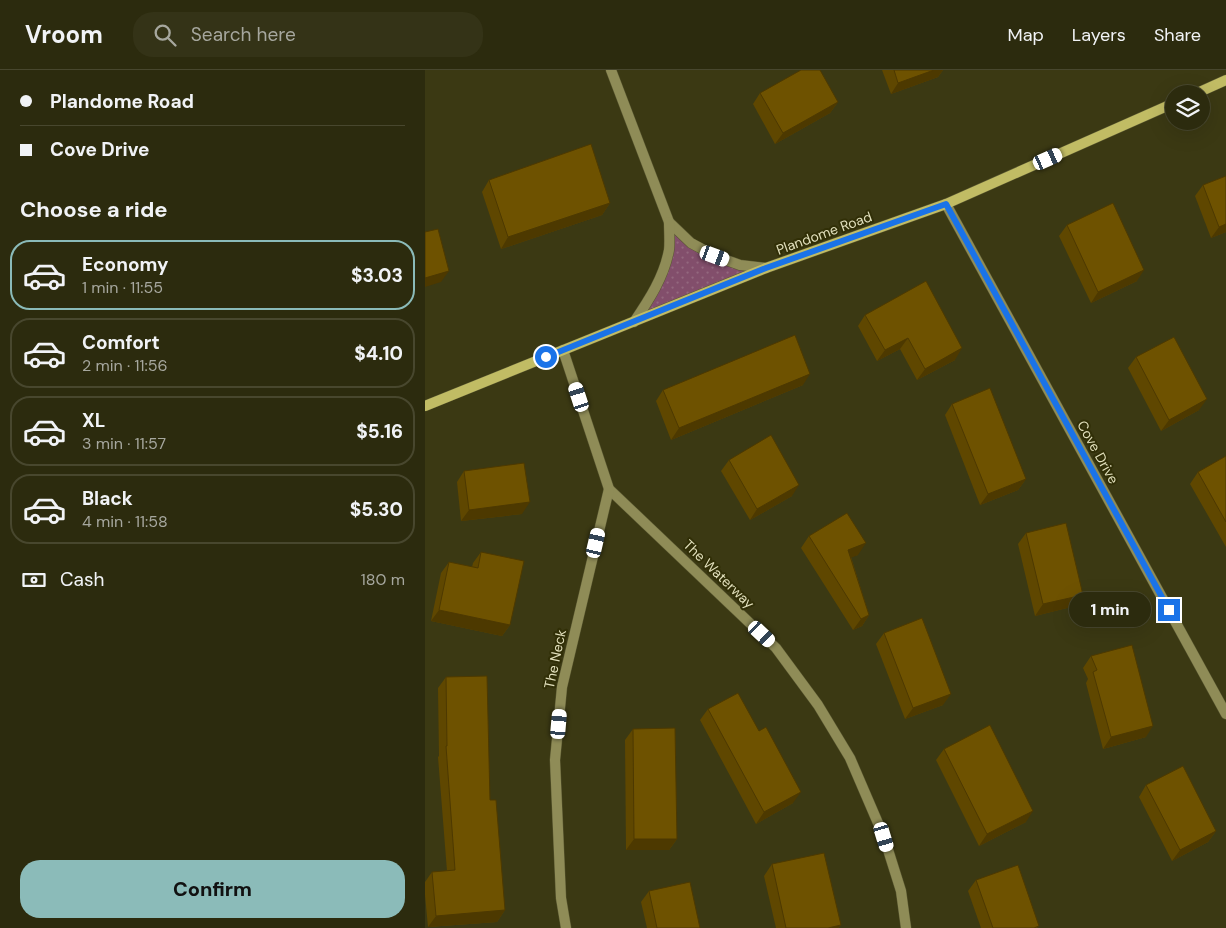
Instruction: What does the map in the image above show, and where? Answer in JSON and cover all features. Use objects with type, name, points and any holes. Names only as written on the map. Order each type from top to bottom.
[{"type":"main road","points":[[1210,87],[1226,80]]},
{"type":"main road","name":"Plandome Road","points":[[425,406],[766,268],[946,204],[1165,107]]},
{"type":"street","points":[[611,70],[669,222],[669,250],[662,274],[651,298],[634,322]]},
{"type":"street","name":"Cove Drive","points":[[946,204],[1226,714]]},
{"type":"street","points":[[669,222],[691,242],[715,256],[740,265],[766,268]]},
{"type":"street","name":"The Waterway","points":[[563,350],[609,489],[776,648],[818,705],[849,758],[884,837],[901,891],[906,928]]},
{"type":"street","name":"The Neck","points":[[566,928],[561,898],[555,760],[562,687],[609,489]]},
{"type":"shaded area","points":[[670,225],[715,256],[766,268],[634,322],[662,274]]},
{"type":"building","points":[[801,70],[820,70],[838,102],[783,133],[760,93]]},
{"type":"building","points":[[894,70],[934,70],[898,83]]},
{"type":"building","points":[[591,144],[610,203],[508,237],[489,180]]},
{"type":"building","points":[[1226,176],[1226,224],[1219,227],[1203,185]]},
{"type":"building","points":[[1113,203],[1144,270],[1098,292],[1067,225]]},
{"type":"building","points":[[438,229],[449,271],[425,278],[425,232]]},
{"type":"building","points":[[926,281],[962,348],[925,369],[908,338],[885,350],[865,315]]},
{"type":"building","points":[[795,335],[810,374],[679,428],[663,390]]},
{"type":"building","points":[[1174,337],[1207,399],[1169,420],[1136,357]]},
{"type":"building","points":[[990,388],[1026,479],[988,494],[952,404]]},
{"type":"building","points":[[771,435],[799,485],[757,509],[729,460]]},
{"type":"building","points":[[1226,456],[1226,522],[1198,472]]},
{"type":"building","points":[[524,463],[530,502],[469,510],[464,471]]},
{"type":"building","points":[[847,513],[866,543],[848,550],[869,615],[861,619],[809,536]]},
{"type":"building","points":[[1066,523],[1083,595],[1043,604],[1026,533]]},
{"type":"building","points":[[481,552],[524,561],[510,625],[439,610],[449,562],[478,568]]},
{"type":"building","points":[[922,618],[951,694],[913,708],[884,633]]},
{"type":"building","points":[[1132,645],[1153,726],[1111,737],[1093,672],[1097,670],[1091,656]]},
{"type":"building","points":[[487,676],[490,800],[496,800],[505,910],[436,916],[432,872],[455,870],[446,746],[446,677]]},
{"type":"building","points":[[738,693],[759,731],[766,727],[801,792],[764,812],[708,709]]},
{"type":"building","points":[[990,725],[1033,811],[987,834],[944,749]]},
{"type":"building","points":[[675,728],[677,839],[634,839],[633,729]]},
{"type":"building","points":[[1183,766],[1216,831],[1180,850],[1146,785]]},
{"type":"building","points":[[824,853],[841,925],[828,928],[786,928],[772,864]]},
{"type":"building","points":[[1018,865],[1039,926],[1034,928],[993,928],[976,880]]},
{"type":"building","points":[[690,882],[700,928],[657,928],[649,891]]},
{"type":"route","points":[[546,357],[766,268],[946,204],[1169,610]]}]
